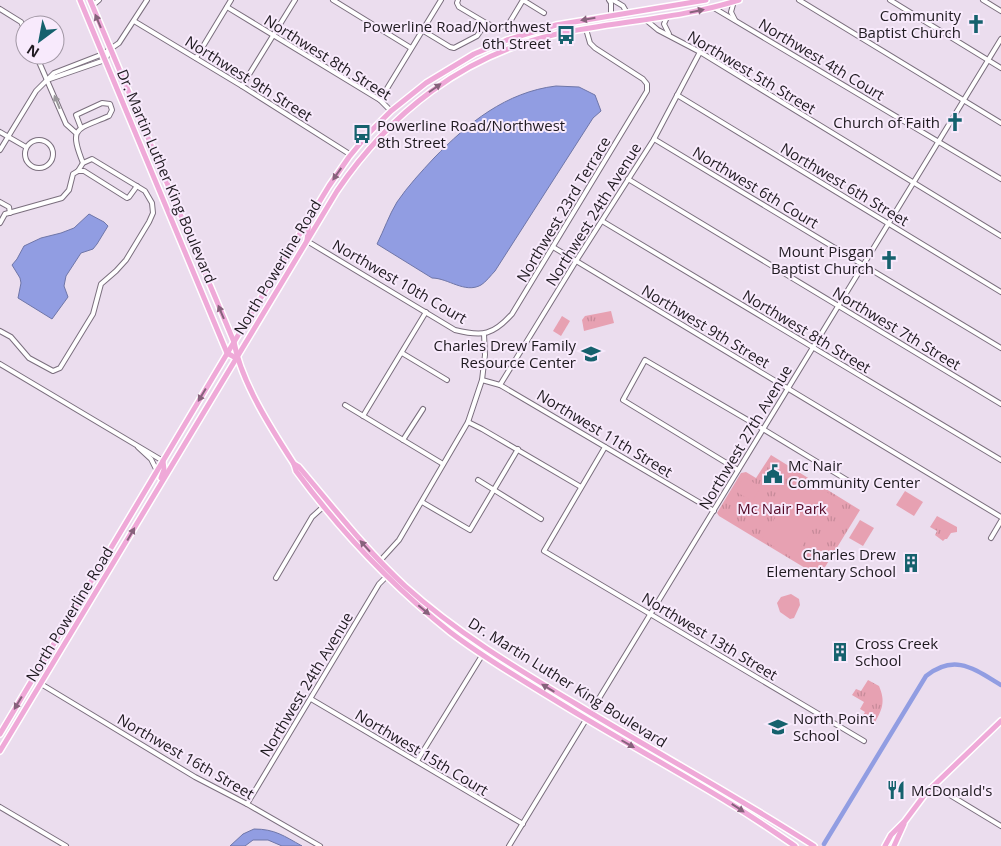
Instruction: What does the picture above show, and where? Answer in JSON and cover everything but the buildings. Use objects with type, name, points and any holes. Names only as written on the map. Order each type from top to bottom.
[{"type":"main road","name":"Dr. Martin Luther King Boulevard","points":[[80,0],[227,353]]},
{"type":"main road","name":"North Powerline Road","points":[[0,734],[329,186],[350,155],[368,134],[391,111],[447,69],[486,49],[525,33],[556,24],[659,8],[683,2],[706,0]]},
{"type":"main road","name":"North Powerline Road","points":[[0,751],[307,241],[357,162],[388,128],[430,91],[479,62],[529,42],[586,29],[714,8],[736,1]]},
{"type":"main road","name":"Dr. Martin Luther King Boulevard","points":[[91,3],[234,342],[236,358],[271,428],[294,464],[296,471],[323,507],[386,577],[450,631],[482,654],[586,719],[733,804],[794,846]]},
{"type":"main road","points":[[646,20],[651,13],[659,8]]},
{"type":"main road","points":[[614,24],[627,13]]},
{"type":"main road","points":[[492,56],[493,50],[498,44]]},
{"type":"main road","points":[[479,62],[486,49]]},
{"type":"main road","points":[[397,119],[400,104]]},
{"type":"main road","points":[[388,128],[392,118],[391,111]]},
{"type":"main road","points":[[307,241],[310,217]]},
{"type":"main road","points":[[227,353],[236,358]]},
{"type":"main road","points":[[172,447],[170,460],[172,464]]},
{"type":"main road","points":[[159,486],[164,470],[163,461]]},
{"type":"main road","name":"Dr. Martin Luther King Boulevard","points":[[294,464],[299,467],[380,562],[418,597],[456,628],[486,649],[590,713],[814,846]]},
{"type":"main road","points":[[386,577],[395,581],[411,595],[418,597]]},
{"type":"main road","points":[[885,846],[891,835],[905,821],[926,793],[1001,721]]},
{"type":"main road","points":[[676,772],[702,779]]},
{"type":"main road","points":[[696,784],[699,782],[720,793],[725,792]]},
{"type":"main road","points":[[894,846],[905,821]]},
{"type":"street","points":[[91,3],[99,0]]},
{"type":"street","points":[[0,150],[36,91],[47,80],[104,57],[119,44],[147,0]]},
{"type":"street","points":[[196,58],[232,0]]},
{"type":"street","points":[[242,86],[295,0]]},
{"type":"street","points":[[333,0],[412,48]]},
{"type":"street","points":[[380,100],[441,0]]},
{"type":"street","points":[[458,0],[457,4],[460,7],[497,28],[508,25],[523,0],[544,13]]},
{"type":"street","points":[[611,0],[623,6],[627,13]]},
{"type":"street","points":[[611,0],[611,15]]},
{"type":"street","points":[[798,0],[1001,123]]},
{"type":"street","points":[[890,0],[1001,68]]},
{"type":"street","points":[[983,0],[1001,11]]},
{"type":"street","points":[[735,20],[732,12],[736,1]]},
{"type":"street","name":"Northwest 8th Street","points":[[227,8],[380,100],[391,111]]},
{"type":"street","name":"Northwest 4th Court","points":[[714,8],[1001,179]]},
{"type":"street","points":[[0,9],[15,18]]},
{"type":"street","name":"Northwest 5th Street","points":[[667,16],[664,24],[670,36]]},
{"type":"street","name":"Northwest 5th Street","points":[[646,20],[658,30],[700,52],[1001,236]]},
{"type":"street","name":"Northwest 9th Street","points":[[134,21],[242,86],[350,155]]},
{"type":"street","points":[[422,30],[454,48],[477,36],[486,23]]},
{"type":"street","name":"Northwest 23rd Terrace","points":[[484,334],[501,326],[512,314],[647,91],[647,84],[643,79],[590,43],[586,29]]},
{"type":"street","name":"Northwest 27th Avenue","points":[[509,846],[1001,39]]},
{"type":"street","name":"Northwest 24th Avenue","points":[[500,385],[576,260],[654,139],[700,52]]},
{"type":"street","points":[[40,65],[66,124],[76,133],[78,150],[83,163]]},
{"type":"street","name":"Northwest 6th Street","points":[[678,95],[1001,292]]},
{"type":"street","points":[[76,133],[78,129],[81,128],[109,116],[112,110],[110,104],[102,103],[76,115],[81,128]]},
{"type":"street","points":[[0,132],[26,148]]},
{"type":"street","name":"Northwest 6th Court","points":[[654,139],[1001,348]]},
{"type":"street","points":[[38,140],[48,143],[53,151],[52,161],[45,167],[32,167],[26,160],[24,152],[26,148],[33,141],[38,140]]},
{"type":"street","points":[[0,223],[5,214],[62,198],[69,190],[73,174],[83,163],[92,159],[145,191],[152,202],[153,213],[126,260],[101,284],[93,314],[60,368],[53,371],[29,358],[11,337],[0,331]]},
{"type":"street","points":[[78,170],[84,171],[127,198],[136,186]]},
{"type":"street","name":"Northwest 7th Street","points":[[628,179],[1001,404]]},
{"type":"street","points":[[0,202],[9,208],[10,213]]},
{"type":"street","name":"Northwest 8th Street","points":[[602,220],[1001,460]]},
{"type":"street","name":"Northwest 10th Court","points":[[307,241],[455,330],[471,334],[484,334]]},
{"type":"street","name":"Northwest 9th Street","points":[[554,247],[1001,517]]},
{"type":"street","points":[[363,416],[426,312]]},
{"type":"street","points":[[375,566],[399,540],[468,422],[482,380],[485,355],[484,334]]},
{"type":"street","points":[[402,353],[447,380]]},
{"type":"street","points":[[738,470],[622,400],[645,360],[852,483]]},
{"type":"street","points":[[0,364],[163,461]]},
{"type":"street","name":"Northwest 11th Street","points":[[482,380],[500,385],[714,511]]},
{"type":"street","points":[[345,405],[443,464]]},
{"type":"street","points":[[403,440],[423,409]]},
{"type":"street","points":[[468,422],[518,449],[581,487],[605,447]]},
{"type":"street","points":[[134,444],[151,459],[157,471]]},
{"type":"street","points":[[422,502],[470,530],[518,449]]},
{"type":"street","points":[[478,480],[541,519]]},
{"type":"street","name":"Northwest 13th Street","points":[[581,487],[544,551],[864,740]]},
{"type":"street","points":[[276,578],[312,517],[323,507]]},
{"type":"street","points":[[991,538],[1001,521]]},
{"type":"street","name":"Northwest 24th Avenue","points":[[247,804],[379,584],[386,577]]},
{"type":"street","points":[[416,761],[486,649]]},
{"type":"street","name":"Northwest 16th Street","points":[[41,684],[196,777],[320,846]]},
{"type":"street","name":"Northwest 15th Court","points":[[311,699],[523,824]]},
{"type":"street","points":[[934,786],[1001,826]]},
{"type":"street","points":[[0,807],[66,846]]},
{"type":"green space","points":[[611,311],[614,323],[584,331],[582,320],[585,316]]},
{"type":"green space","points":[[562,316],[570,321],[561,336],[553,331]]},
{"type":"green space","name":"Mc Nair Park","points":[[771,455],[860,510],[822,572],[815,574],[717,513],[741,473],[746,472],[756,478]]},
{"type":"green space","points":[[801,476],[833,496],[794,559],[762,539]]},
{"type":"green space","points":[[744,477],[761,487],[752,501],[735,491]]},
{"type":"green space","points":[[905,491],[923,502],[914,516],[896,505]]},
{"type":"green space","points":[[937,516],[957,527],[957,532],[951,533],[943,541],[935,535],[937,531],[930,527]]},
{"type":"green space","points":[[860,520],[874,528],[863,546],[849,538]]},
{"type":"green space","points":[[791,594],[799,599],[800,605],[794,618],[790,619],[780,612],[777,603],[781,597]]},
{"type":"green space","points":[[868,680],[879,686],[883,701],[874,724],[862,717],[865,712],[860,709],[864,702],[852,695],[856,689],[861,691]]},
{"type":"water","points":[[556,86],[579,87],[595,95],[601,111],[593,118],[495,271],[485,282],[469,288],[432,278],[377,244],[391,212],[401,196],[434,158],[460,133],[474,121],[504,102],[538,89]]},
{"type":"water","points":[[89,214],[108,226],[93,249],[81,253],[66,276],[64,286],[68,297],[52,319],[18,298],[21,283],[12,265],[24,246],[41,238],[74,228]]},
{"type":"water","points":[[254,829],[274,832],[302,846],[282,846],[268,840],[253,840],[245,846],[230,846],[243,834]]},
{"type":"waterway","points":[[824,844],[926,676],[946,665],[964,666],[1001,685]]},
{"type":"place","name":"Community Baptist Church","points":[[976,24]]},
{"type":"place","name":"Powerline Road/Northwest 6th Street","points":[[566,35]]},
{"type":"place","name":"Church of Faith","points":[[955,122]]},
{"type":"place","name":"Powerline Road/Northwest 8th Street","points":[[362,134]]},
{"type":"place","name":"Mount Pisgan Baptist Church","points":[[889,260]]},
{"type":"place","name":"Charles Drew Family Resource Center","points":[[591,354]]},
{"type":"place","name":"Mc Nair Community Center","points":[[773,474]]},
{"type":"place","name":"Charles Drew Elementary School","points":[[911,563]]},
{"type":"place","name":"Cross Creek School","points":[[840,652]]},
{"type":"place","name":"North Point School","points":[[778,727]]},
{"type":"place","name":"McDonald's","points":[[896,790]]}]
